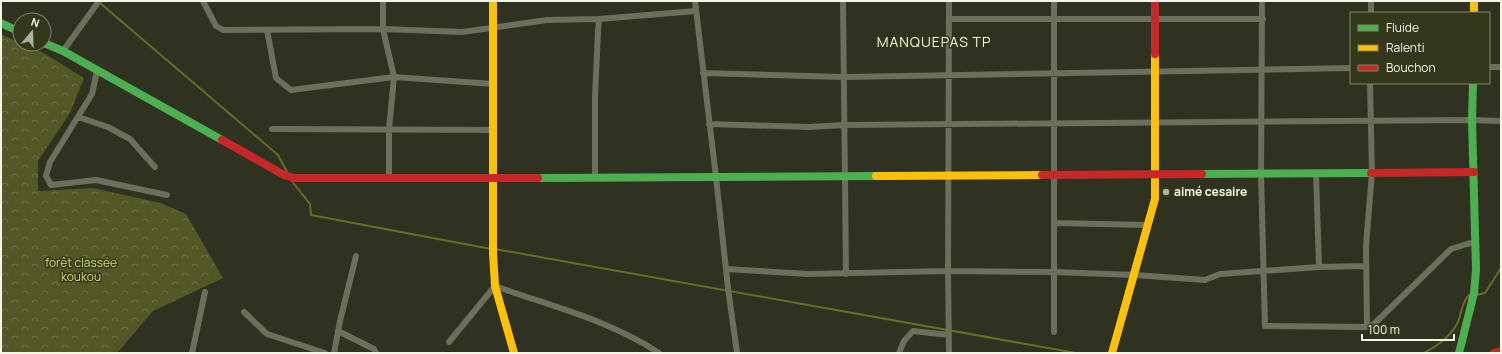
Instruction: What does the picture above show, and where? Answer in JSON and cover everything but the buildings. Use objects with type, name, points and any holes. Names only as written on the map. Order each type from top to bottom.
[{"type":"street","points":[[63,51],[99,1]]},
{"type":"street","points":[[203,1],[216,26],[223,30],[383,29],[462,32],[547,20],[599,20],[696,11]]},
{"type":"street","points":[[383,1],[383,29],[394,77],[389,129],[389,179]]},
{"type":"street","points":[[493,1],[493,249],[495,286],[514,353]]},
{"type":"street","points":[[695,1],[728,291],[738,353]]},
{"type":"street","points":[[843,1],[846,274]]},
{"type":"street","points":[[949,1],[949,353]]},
{"type":"street","points":[[1054,1],[1054,332]]},
{"type":"street","points":[[1112,353],[1155,199],[1155,1]]},
{"type":"street","points":[[1262,1],[1263,122],[1261,173],[1265,326],[1367,327],[1374,324],[1451,249],[1476,242]]},
{"type":"street","points":[[1371,1],[1371,12]]},
{"type":"street","points":[[1474,1],[1474,12]]},
{"type":"street","points":[[949,18],[1263,19]]},
{"type":"street","points":[[595,178],[595,97],[599,20]]},
{"type":"street","points":[[1,23],[12,28]]},
{"type":"street","points":[[267,30],[276,78],[291,90],[394,77],[493,84]]},
{"type":"street","points":[[52,46],[63,51],[284,175],[294,178],[494,179],[1474,172]]},
{"type":"street","points":[[1490,67],[1501,68]]},
{"type":"street","points":[[703,73],[844,77],[1350,68]]},
{"type":"street","points":[[97,71],[92,94],[50,162],[46,176],[51,185],[96,180],[167,195]]},
{"type":"street","points":[[1367,327],[1366,246],[1372,173],[1370,84]]},
{"type":"street","points":[[1459,353],[1474,293],[1476,270],[1472,120],[1473,84]]},
{"type":"street","points":[[78,117],[108,127],[130,139],[155,167]]},
{"type":"street","points":[[709,124],[809,127],[844,125],[1156,122],[1501,121]]},
{"type":"street","points":[[272,129],[493,130]]},
{"type":"street","points":[[1316,173],[1320,267]]},
{"type":"street","points":[[1054,223],[1148,225]]},
{"type":"street","points":[[334,353],[356,256]]},
{"type":"street","points":[[726,269],[808,274],[948,271],[1054,272],[1135,275],[1206,280],[1220,274],[1264,270],[1366,266]]},
{"type":"street","points":[[449,342],[495,286]]},
{"type":"street","points":[[495,286],[586,317],[643,342],[659,353]]},
{"type":"street","points":[[193,353],[205,292]]},
{"type":"street","points":[[244,312],[267,334],[325,353]]},
{"type":"street","points":[[338,331],[374,349],[376,353]]},
{"type":"street","points":[[899,353],[904,341],[913,331],[949,331]]},
{"type":"street","points":[[1494,353],[1501,351]]},
{"type":"green space","name":"forêt classée koukou","points":[[1,34],[12,39],[12,52],[41,52],[84,78],[70,113],[38,161],[38,191],[93,188],[161,203],[186,214],[223,278],[153,311],[117,353],[1,353]]},
{"type":"waterway","points":[[100,3],[278,155],[287,172]]},
{"type":"waterway","points":[[291,180],[310,204],[311,215],[491,249]]},
{"type":"waterway","points":[[495,249],[1076,353]]},
{"type":"waterway","points":[[1476,295],[1485,293],[1501,268]]},
{"type":"waterway","points":[[1424,353],[1447,337],[1459,320],[1466,298],[1469,295],[1472,295]]},
{"type":"traffic: fast","points":[[1,23],[12,28]]},
{"type":"traffic: fast","points":[[52,46],[63,51],[222,140]]},
{"type":"traffic: fast","points":[[1459,353],[1474,293],[1476,270],[1472,120],[1473,84]]},
{"type":"traffic: fast","points":[[1202,174],[1371,173]]},
{"type":"traffic: fast","points":[[538,178],[876,176]]},
{"type":"traffic: slow","points":[[493,1],[493,253],[495,286],[514,353]]},
{"type":"traffic: slow","points":[[1474,1],[1474,12]]},
{"type":"traffic: slow","points":[[1112,353],[1155,199],[1155,54]]},
{"type":"traffic: slow","points":[[876,176],[1042,175]]},
{"type":"traffic: jam","points":[[1155,1],[1155,54]]},
{"type":"traffic: jam","points":[[222,140],[284,175],[294,178],[538,178]]},
{"type":"traffic: jam","points":[[1371,173],[1474,172]]},
{"type":"traffic: jam","points":[[1042,175],[1202,174]]},
{"type":"traffic: jam","points":[[1494,353],[1501,351]]},
{"type":"place","name":"aimé cesaire","points":[[1166,192]]},
{"type":"district","name":"MANQUEPAS TP","points":[[934,42]]}]
